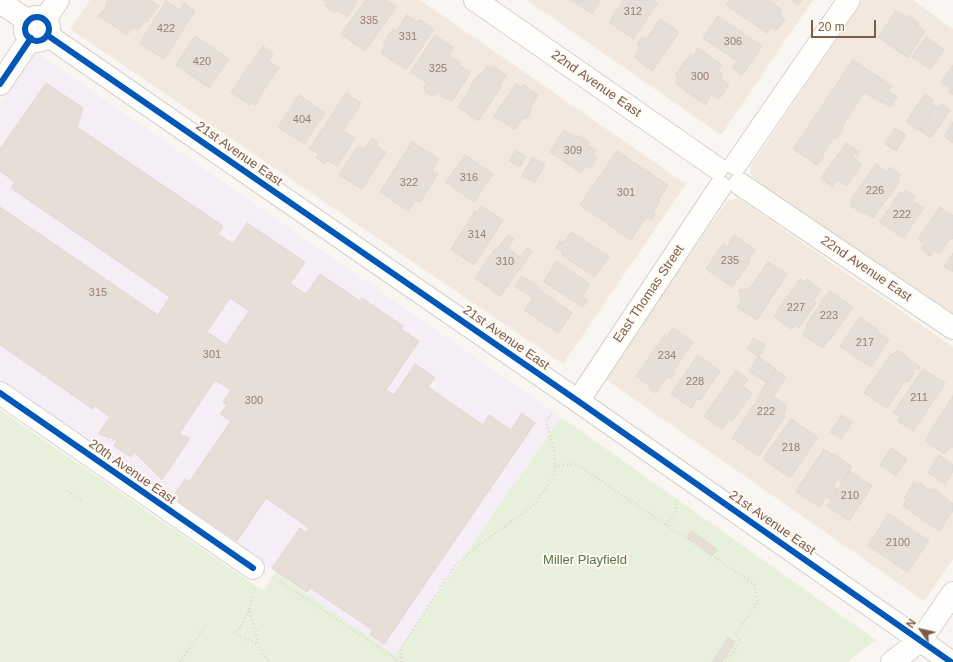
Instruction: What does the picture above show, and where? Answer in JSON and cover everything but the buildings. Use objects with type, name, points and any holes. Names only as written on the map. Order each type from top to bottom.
[{"type":"street","points":[[0,84],[58,0]]},
{"type":"street","name":"22nd Avenue East","points":[[475,0],[728,176],[953,328]]},
{"type":"street","name":"East Thomas Street","points":[[578,401],[728,176],[849,0]]},
{"type":"street","name":"21st Avenue East","points":[[0,2],[578,401],[951,662]]},
{"type":"street","name":"20th Avenue East","points":[[0,393],[260,575]]},
{"type":"street","points":[[892,662],[920,641],[953,592]]},
{"type":"path","points":[[401,662],[400,651],[403,645],[456,564],[536,502],[553,478],[555,473],[554,450],[546,421],[554,409]]},
{"type":"path","points":[[555,466],[576,464],[754,584],[758,602],[735,635],[741,640],[726,662]]},
{"type":"path","points":[[67,491],[81,501]]},
{"type":"path","points":[[666,525],[677,510],[675,492]]},
{"type":"path","points":[[258,644],[233,633],[239,628],[249,611],[252,596],[260,575],[401,662]]},
{"type":"path","points":[[249,611],[256,631],[258,644],[269,662]]},
{"type":"path","points":[[180,662],[206,625]]},
{"type":"shaded area","points":[[90,0],[420,0],[686,184],[563,364],[70,29]]},
{"type":"shaded area","points":[[527,0],[813,0],[721,135]]},
{"type":"shaded area","points":[[863,0],[913,0],[953,29],[953,317],[759,184],[751,175],[751,166]]},
{"type":"shaded area","points":[[36,52],[561,417],[395,656],[0,380],[0,104]]},
{"type":"shaded area","points":[[738,198],[953,347],[953,559],[924,601],[604,378],[727,201]]},
{"type":"green space","name":"Miller Playfield","points":[[0,410],[263,591],[276,572],[395,655],[561,417],[876,640],[847,662],[0,662]]},
{"type":"cycle path","points":[[37,17],[45,21],[49,29],[45,37],[37,41],[29,37],[25,29],[29,21],[37,17]]},
{"type":"cycle path","points":[[47,35],[578,401],[951,662]]},
{"type":"cycle path","points":[[0,84],[31,38]]},
{"type":"cycle path","points":[[0,393],[253,568]]}]
